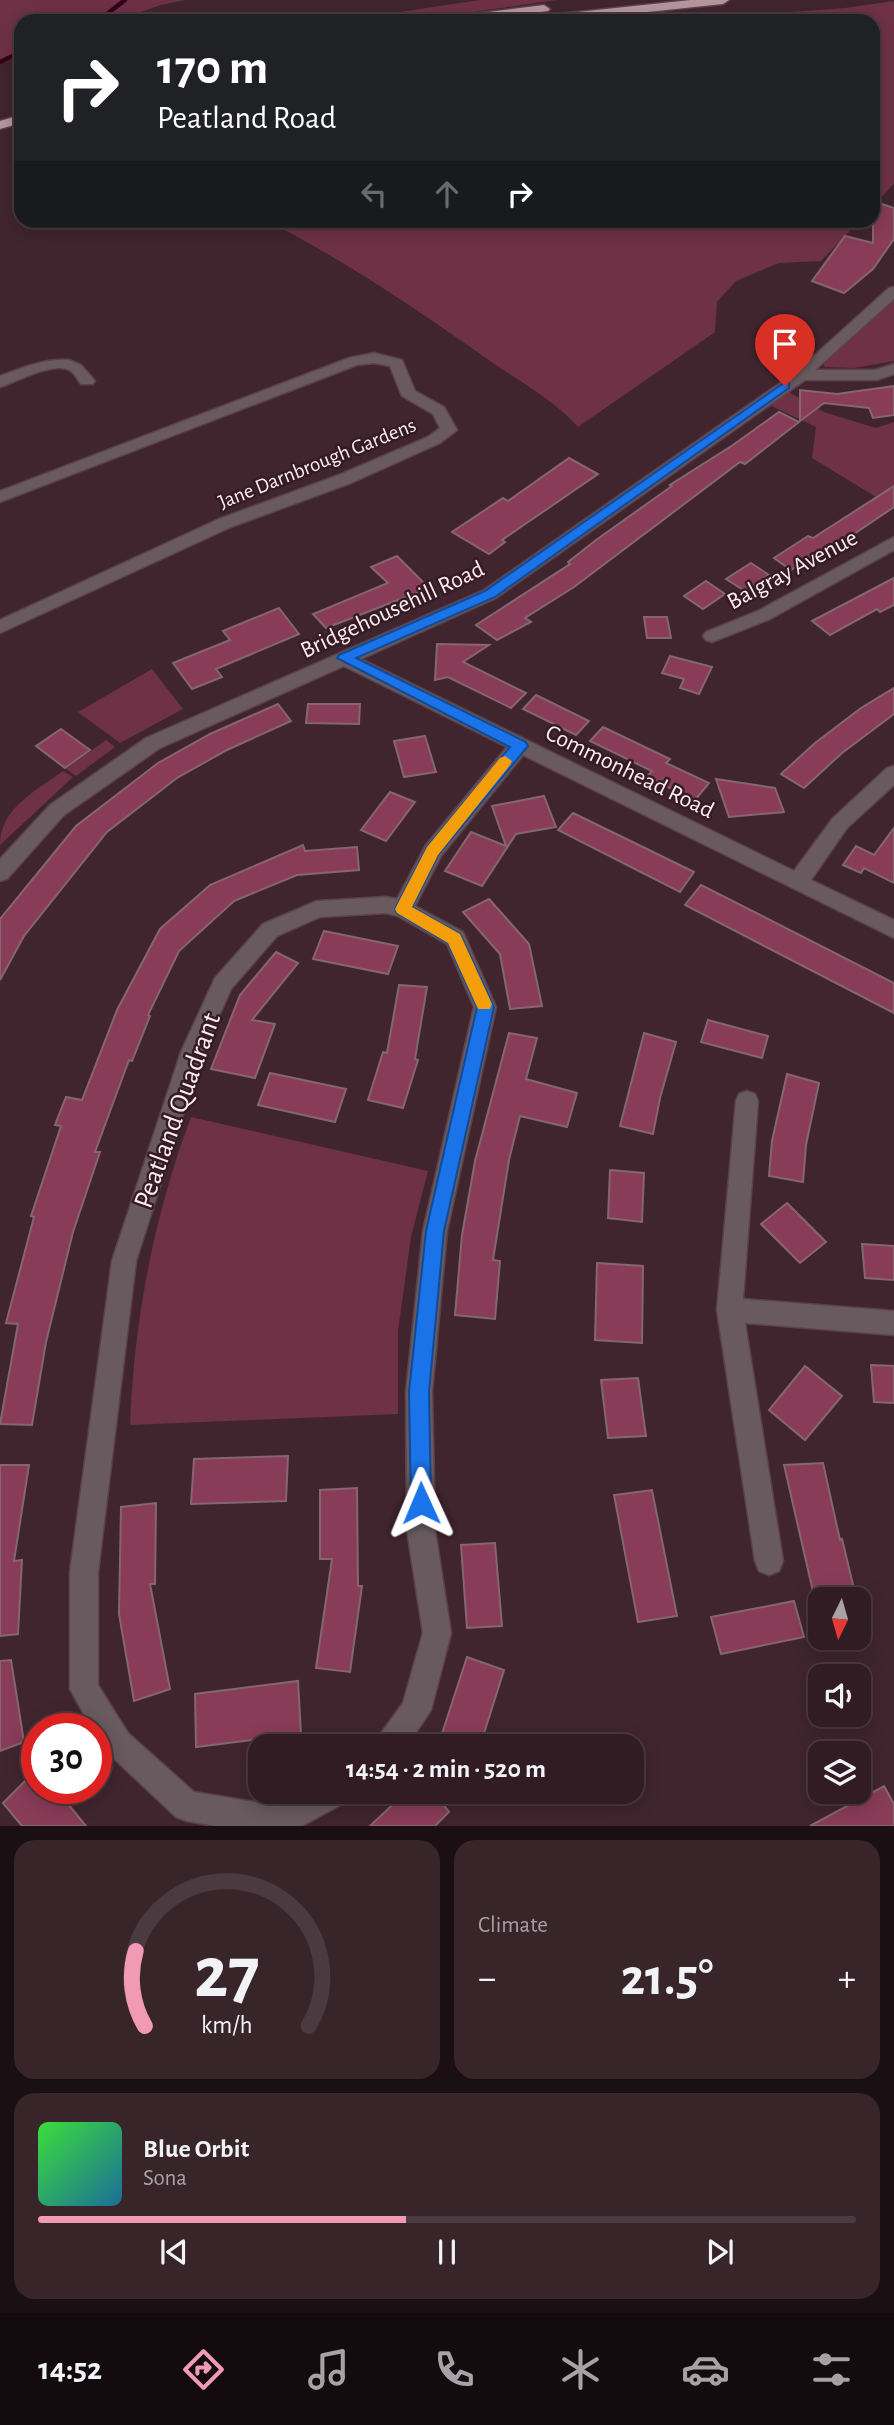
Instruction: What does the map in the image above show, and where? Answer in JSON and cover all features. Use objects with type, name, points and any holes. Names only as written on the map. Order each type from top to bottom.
[{"type":"highway","points":[[509,14],[628,0]]},
{"type":"highway","points":[[594,14],[723,0]]},
{"type":"street","name":"Bridgehousehill Road","points":[[0,873],[57,810],[153,743],[490,594],[800,374],[894,291]]},
{"type":"street","name":"Jane Darnbrough Gardens","points":[[0,497],[354,361],[374,358],[397,363],[408,393],[440,410],[446,418],[449,430],[434,440],[345,479],[225,523],[0,627]]},
{"type":"street","points":[[0,382],[48,365],[67,365],[76,368],[87,382]]},
{"type":"street","points":[[800,374],[877,375],[894,369]]},
{"type":"street","name":"Balgray Avenue","points":[[712,636],[764,615],[894,543]]},
{"type":"street","name":"Commonhead Road","points":[[344,658],[894,930]]},
{"type":"street","points":[[403,909],[433,851],[510,755],[521,746]]},
{"type":"street","points":[[797,883],[840,824],[894,772]]},
{"type":"street","name":"Peatland Quadrant","points":[[316,1804],[295,1819],[273,1820],[187,1806],[118,1743],[84,1689],[84,1572],[124,1261],[192,1052],[223,984],[270,930],[317,909],[386,905],[403,909],[455,938],[485,1007],[435,1231],[419,1392],[421,1530],[437,1633],[416,1710],[398,1734]]},
{"type":"street","points":[[747,1101],[730,1310],[769,1561]]},
{"type":"street","points":[[730,1310],[894,1323]]},
{"type":"shaded area","points":[[0,0],[185,0],[135,14],[14,14],[14,59],[0,64]]},
{"type":"shaded area","points":[[480,0],[557,0],[460,14],[387,14]]},
{"type":"shaded area","points":[[894,1],[894,184],[880,199],[880,14],[761,14],[845,8]]},
{"type":"shaded area","points":[[281,228],[852,228],[821,261],[779,263],[736,281],[717,302],[715,332],[578,427],[549,401],[411,306]]},
{"type":"shaded area","points":[[894,300],[894,361],[854,368],[825,367],[823,363]]},
{"type":"shaded area","points":[[785,390],[824,412],[876,428],[894,422],[894,508],[812,458],[816,427],[765,403]]},
{"type":"shaded area","points":[[152,669],[183,709],[120,743],[78,712]]},
{"type":"shaded area","points":[[106,740],[115,747],[76,776],[66,769]]},
{"type":"shaded area","points":[[63,771],[73,777],[0,845],[6,821],[13,811],[31,793]]},
{"type":"shaded area","points":[[191,1117],[428,1171],[411,1237],[398,1331],[398,1414],[130,1425],[136,1346],[148,1268],[166,1192]]},
{"type":"building","points":[[880,203],[894,208],[894,239],[873,269],[844,293],[812,281],[845,236],[873,243],[873,228],[880,228]]},
{"type":"building","points":[[894,386],[894,415],[873,418],[869,408],[824,403],[800,421],[800,390],[837,394]]},
{"type":"building","points":[[779,412],[799,422],[745,464],[740,462],[574,587],[525,618],[531,622],[497,640],[476,625],[570,564],[568,562],[672,486],[670,485]]},
{"type":"building","points":[[569,458],[598,474],[502,540],[505,542],[489,554],[452,532],[503,498],[508,501]]},
{"type":"building","points":[[894,486],[894,507],[824,554],[819,551],[791,570],[774,558],[808,536],[813,538]]},
{"type":"building","points":[[397,556],[429,588],[326,628],[313,614],[388,583],[371,567]]},
{"type":"building","points":[[751,563],[769,575],[745,591],[726,579]]},
{"type":"building","points":[[894,578],[894,605],[880,612],[877,609],[830,635],[812,621]]},
{"type":"building","points":[[706,581],[725,594],[703,609],[684,596]]},
{"type":"building","points":[[279,608],[299,634],[216,669],[222,677],[192,689],[173,663],[230,640],[223,631]]},
{"type":"building","points":[[644,617],[667,617],[671,638],[647,638]]},
{"type":"building","points":[[437,644],[489,645],[463,662],[526,693],[511,708],[448,677],[435,680]]},
{"type":"building","points":[[670,656],[712,667],[699,694],[680,688],[684,679],[662,673]]},
{"type":"building","points":[[894,688],[894,714],[842,753],[804,788],[781,774],[815,743],[861,708]]},
{"type":"building","points":[[536,695],[589,721],[576,735],[523,709]]},
{"type":"building","points":[[278,704],[291,721],[227,750],[177,778],[107,832],[24,936],[0,980],[0,919],[76,826],[158,763],[210,734]]},
{"type":"building","points":[[308,704],[360,704],[359,724],[306,723]]},
{"type":"building","points":[[603,727],[670,759],[666,763],[709,783],[695,800],[647,777],[652,771],[590,741]]},
{"type":"building","points":[[61,729],[90,750],[65,768],[36,746]]},
{"type":"building","points":[[425,736],[436,772],[404,777],[394,741]]},
{"type":"building","points":[[716,779],[775,788],[784,812],[729,817]]},
{"type":"building","points":[[390,792],[415,802],[386,841],[361,830]]},
{"type":"building","points":[[544,796],[556,827],[516,834],[482,886],[445,871],[471,832],[506,846],[492,806]]},
{"type":"building","points":[[573,813],[694,872],[680,892],[558,830]]},
{"type":"building","points":[[894,828],[894,883],[864,868],[861,873],[843,865],[856,846],[874,855]]},
{"type":"building","points":[[303,845],[305,851],[357,847],[359,870],[297,875],[234,901],[179,951],[148,1015],[150,1016],[132,1061],[129,1060],[95,1152],[100,1152],[73,1232],[46,1342],[32,1425],[0,1424],[18,1324],[6,1323],[34,1217],[31,1216],[61,1126],[55,1125],[66,1097],[82,1100],[117,1010],[160,929],[210,885]]},
{"type":"building","points":[[701,885],[894,983],[894,1013],[685,905]]},
{"type":"building","points":[[489,899],[529,944],[542,1006],[510,1009],[500,954],[463,912]]},
{"type":"building","points":[[324,931],[398,946],[388,974],[313,959]]},
{"type":"building","points":[[276,952],[298,963],[252,1020],[275,1024],[255,1078],[211,1069],[240,995]]},
{"type":"building","points":[[399,985],[427,987],[415,1059],[418,1060],[403,1108],[368,1100],[383,1052],[387,1053]]},
{"type":"building","points":[[708,1020],[768,1036],[762,1058],[701,1042]]},
{"type":"building","points":[[509,1033],[537,1038],[526,1079],[577,1093],[567,1127],[520,1116],[509,1160],[493,1260],[500,1261],[495,1319],[455,1315],[462,1235],[475,1161]]},
{"type":"building","points":[[644,1033],[676,1042],[653,1134],[620,1126]]},
{"type":"building","points":[[270,1073],[346,1089],[335,1122],[258,1105]]},
{"type":"building","points":[[787,1074],[819,1083],[806,1145],[803,1182],[769,1176],[772,1141]]},
{"type":"building","points":[[610,1170],[644,1173],[642,1222],[608,1218]]},
{"type":"building","points":[[787,1203],[826,1242],[800,1263],[761,1224]]},
{"type":"building","points":[[862,1244],[894,1246],[894,1280],[865,1278]]},
{"type":"building","points":[[597,1263],[643,1266],[642,1343],[595,1340]]},
{"type":"building","points":[[871,1365],[894,1366],[894,1403],[874,1402]]},
{"type":"building","points":[[805,1366],[842,1396],[805,1440],[769,1410]]},
{"type":"building","points":[[638,1378],[646,1436],[608,1438],[601,1380]]},
{"type":"building","points":[[288,1456],[286,1501],[191,1504],[194,1459]]},
{"type":"building","points":[[823,1463],[854,1587],[812,1587],[784,1465]]},
{"type":"building","points":[[0,1465],[29,1465],[14,1561],[22,1560],[18,1634],[0,1636]]},
{"type":"building","points":[[357,1488],[358,1586],[362,1586],[350,1672],[316,1668],[332,1559],[320,1559],[320,1490]]},
{"type":"building","points":[[652,1490],[677,1616],[638,1622],[614,1495]]},
{"type":"building","points":[[156,1503],[155,1584],[150,1584],[170,1689],[134,1701],[119,1614],[121,1507]]},
{"type":"building","points":[[495,1543],[502,1626],[467,1628],[461,1545]]},
{"type":"building","points":[[794,1601],[804,1637],[721,1654],[711,1617]]},
{"type":"building","points":[[467,1657],[504,1670],[484,1734],[442,1734]]},
{"type":"building","points":[[11,1660],[21,1723],[21,1743],[0,1751],[0,1661]]},
{"type":"building","points":[[298,1681],[301,1734],[248,1734],[248,1741],[196,1747],[195,1694]]},
{"type":"building","points":[[21,1785],[21,1804],[68,1804],[86,1826],[22,1826],[3,1803]]},
{"type":"building","points":[[884,1786],[894,1804],[894,1826],[810,1826],[851,1804],[871,1804],[871,1793]]},
{"type":"building","points":[[393,1804],[443,1804],[449,1812],[435,1826],[370,1826]]},
{"type":"waterway","points":[[107,14],[125,0]]},
{"type":"waterway","points":[[0,62],[14,55]]},
{"type":"slow traffic","points":[[484,1004],[455,938],[403,909],[433,851],[505,761]]},
{"type":"route","points":[[421,1503],[419,1392],[435,1231],[485,1007],[455,938],[403,909],[433,851],[510,755],[521,746],[344,658],[490,594],[785,386]]}]
